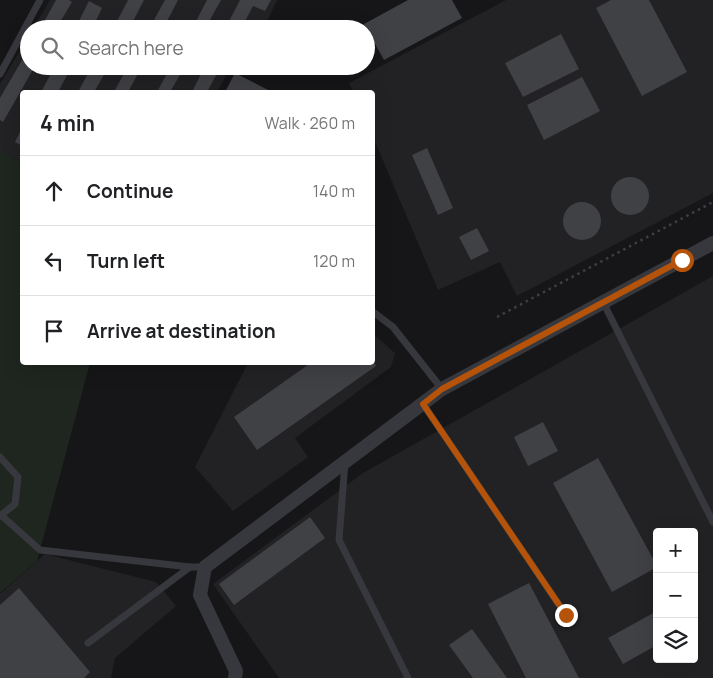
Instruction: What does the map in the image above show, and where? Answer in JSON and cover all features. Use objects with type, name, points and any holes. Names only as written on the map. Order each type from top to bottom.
[{"type":"street","points":[[235,678],[236,671],[200,595],[205,567],[442,389],[713,243]]},
{"type":"lane","points":[[29,20],[40,0]]},
{"type":"lane","points":[[0,74],[20,37]]},
{"type":"lane","points":[[604,302],[713,522]]},
{"type":"lane","points":[[375,313],[393,327],[442,389]]},
{"type":"lane","points":[[423,404],[566,615]]},
{"type":"lane","points":[[0,457],[18,477],[14,504],[0,516],[40,550],[190,567],[205,567]]},
{"type":"lane","points":[[345,462],[339,540],[408,678]]},
{"type":"lane","points":[[88,643],[190,567]]},
{"type":"path","points":[[496,317],[713,202]]},
{"type":"shaded area","points":[[50,0],[277,0],[268,20],[38,20]]},
{"type":"shaded area","points":[[506,0],[713,0],[713,193],[517,296],[500,262],[438,290],[375,142],[375,90],[352,90],[349,83],[364,75],[375,75],[375,69]]},
{"type":"shaded area","points":[[20,51],[20,75],[226,75],[218,90],[20,90],[20,162],[0,148],[0,84]]},
{"type":"shaded area","points":[[0,148],[20,162],[20,365],[89,365],[37,561],[0,593]]},
{"type":"shaded area","points":[[713,276],[713,678],[279,678],[213,584],[363,473]]},
{"type":"shaded area","points":[[375,336],[395,353],[391,367],[295,438],[308,457],[233,511],[195,467],[247,365],[375,365]]},
{"type":"shaded area","points":[[45,554],[156,582],[176,606],[115,658],[111,678],[0,678],[0,594]]},
{"type":"building","points":[[56,0],[69,0],[72,2],[61,20],[45,20]]},
{"type":"building","points":[[128,0],[144,0],[134,20],[118,20]]},
{"type":"building","points":[[165,0],[178,0],[168,20],[154,20]]},
{"type":"building","points":[[207,0],[221,0],[210,20],[197,20]]},
{"type":"building","points":[[240,0],[271,0],[265,11],[253,6],[246,20],[230,20]]},
{"type":"building","points":[[408,0],[452,0],[462,18],[384,60],[375,44],[375,20],[371,20]]},
{"type":"building","points":[[611,0],[649,0],[687,72],[642,96],[596,8]]},
{"type":"building","points":[[89,1],[102,8],[96,20],[80,20]]},
{"type":"building","points":[[561,34],[579,69],[523,97],[505,63]]},
{"type":"building","points":[[20,64],[20,75],[30,75],[3,122],[0,120],[0,98]]},
{"type":"building","points":[[50,75],[67,75],[59,90],[42,90]]},
{"type":"building","points":[[87,75],[104,75],[95,90],[79,90]]},
{"type":"building","points":[[123,75],[137,75],[129,90],[115,90]]},
{"type":"building","points":[[166,75],[180,75],[171,90],[158,90]]},
{"type":"building","points":[[200,75],[216,75],[208,90],[193,90]]},
{"type":"building","points":[[234,75],[239,75],[268,90],[226,90]]},
{"type":"building","points":[[582,77],[600,111],[544,140],[527,105]]},
{"type":"building","points":[[20,132],[20,145],[15,142]]},
{"type":"building","points":[[427,148],[453,208],[438,215],[412,155]]},
{"type":"building","points":[[630,177],[637,178],[643,183],[648,189],[648,203],[643,209],[637,214],[630,215],[623,214],[617,209],[612,203],[611,196],[612,189],[617,183],[623,178]]},
{"type":"building","points":[[582,202],[596,207],[601,221],[596,235],[582,240],[568,235],[563,221],[568,207]]},
{"type":"building","points":[[477,228],[489,251],[471,260],[459,237]]},
{"type":"building","points":[[375,364],[376,366],[257,450],[234,417],[308,365]]},
{"type":"building","points":[[543,422],[558,451],[528,466],[514,437]]},
{"type":"building","points":[[598,458],[653,559],[653,569],[612,592],[553,483]]},
{"type":"building","points":[[310,517],[325,538],[234,605],[219,584]]},
{"type":"building","points":[[529,583],[579,678],[526,678],[488,604]]},
{"type":"building","points":[[19,588],[90,672],[84,678],[0,678],[0,605]]},
{"type":"building","points":[[653,613],[653,647],[623,664],[608,638]]},
{"type":"building","points":[[472,629],[507,678],[473,678],[449,645]]},
{"type":"route","points":[[566,615],[423,404],[442,389],[682,260]]}]
